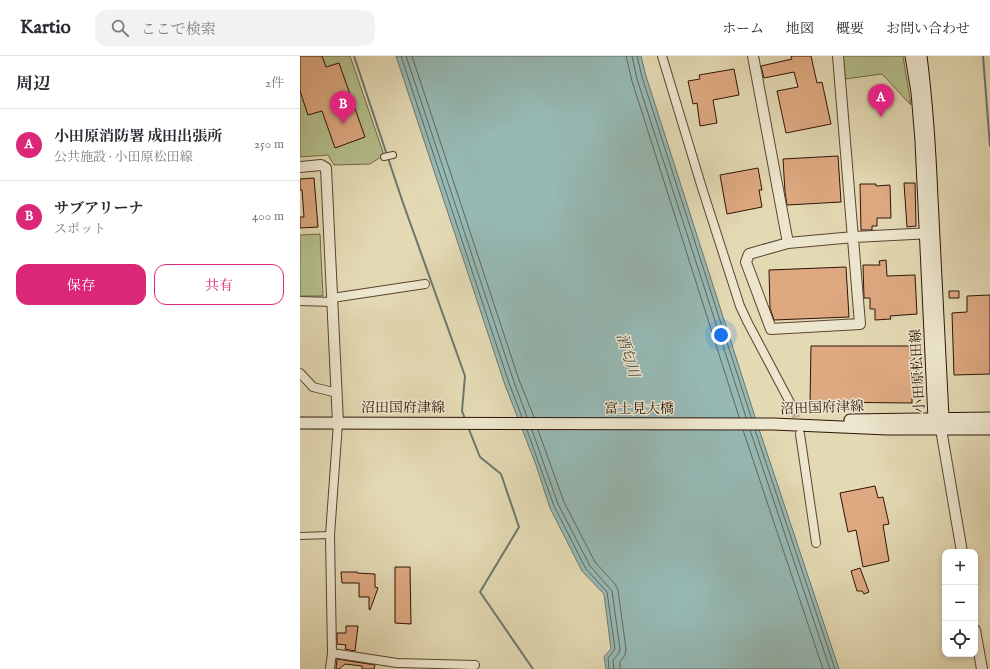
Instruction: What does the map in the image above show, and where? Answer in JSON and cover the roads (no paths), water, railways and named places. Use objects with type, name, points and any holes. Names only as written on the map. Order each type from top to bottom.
[{"type":"main road","name":"小田原松田線","points":[[911,56],[917,92],[930,233]]},
{"type":"main road","name":"小田原松田線","points":[[921,56],[926,92],[929,133],[930,233],[939,422]]},
{"type":"main road","name":"沼田国府津線","points":[[774,424],[888,429],[939,422],[990,418]]},
{"type":"main road","name":"沼田国府津線","points":[[939,422],[990,429]]},
{"type":"main road","name":"沼田国府津線","points":[[300,423],[505,423]]},
{"type":"main road","name":"富士見大橋","points":[[505,423],[774,424]]},
{"type":"street","points":[[662,56],[740,306],[794,410]]},
{"type":"street","points":[[753,56],[788,243]]},
{"type":"street","points":[[838,56],[854,237],[860,324],[771,329],[746,262],[749,254],[788,243],[854,237],[930,233]]},
{"type":"street","points":[[384,158],[393,154]]},
{"type":"street","points":[[300,167],[321,166],[326,168],[338,423],[330,535],[332,653],[330,669]]},
{"type":"street","points":[[300,301],[332,300],[424,284]]},
{"type":"street","points":[[300,373],[313,387],[337,393]]},
{"type":"street","points":[[939,422],[961,549]]},
{"type":"street","points":[[800,434],[816,543]]},
{"type":"street","points":[[300,536],[330,535]]},
{"type":"street","points":[[978,647],[982,669]]},
{"type":"street","points":[[332,653],[412,666],[475,665]]},
{"type":"water","name":"酒匂川","points":[[396,56],[641,56],[646,76],[757,423],[839,669],[606,669],[604,657],[611,649],[604,594],[582,571],[550,508],[536,465],[505,385]]},
{"type":"waterway","points":[[354,56],[402,200],[465,376],[462,411],[465,419]]},
{"type":"waterway","points":[[983,56],[990,146]]},
{"type":"waterway","points":[[468,427],[480,457],[501,474],[519,527],[480,592],[533,669]]},
{"type":"tunnel","points":[[794,410],[799,430]]},
{"type":"place","name":"小田原消防署 成田出張所","points":[[881,117]]},
{"type":"place","name":"サブアリーナ","points":[[343,124]]}]
